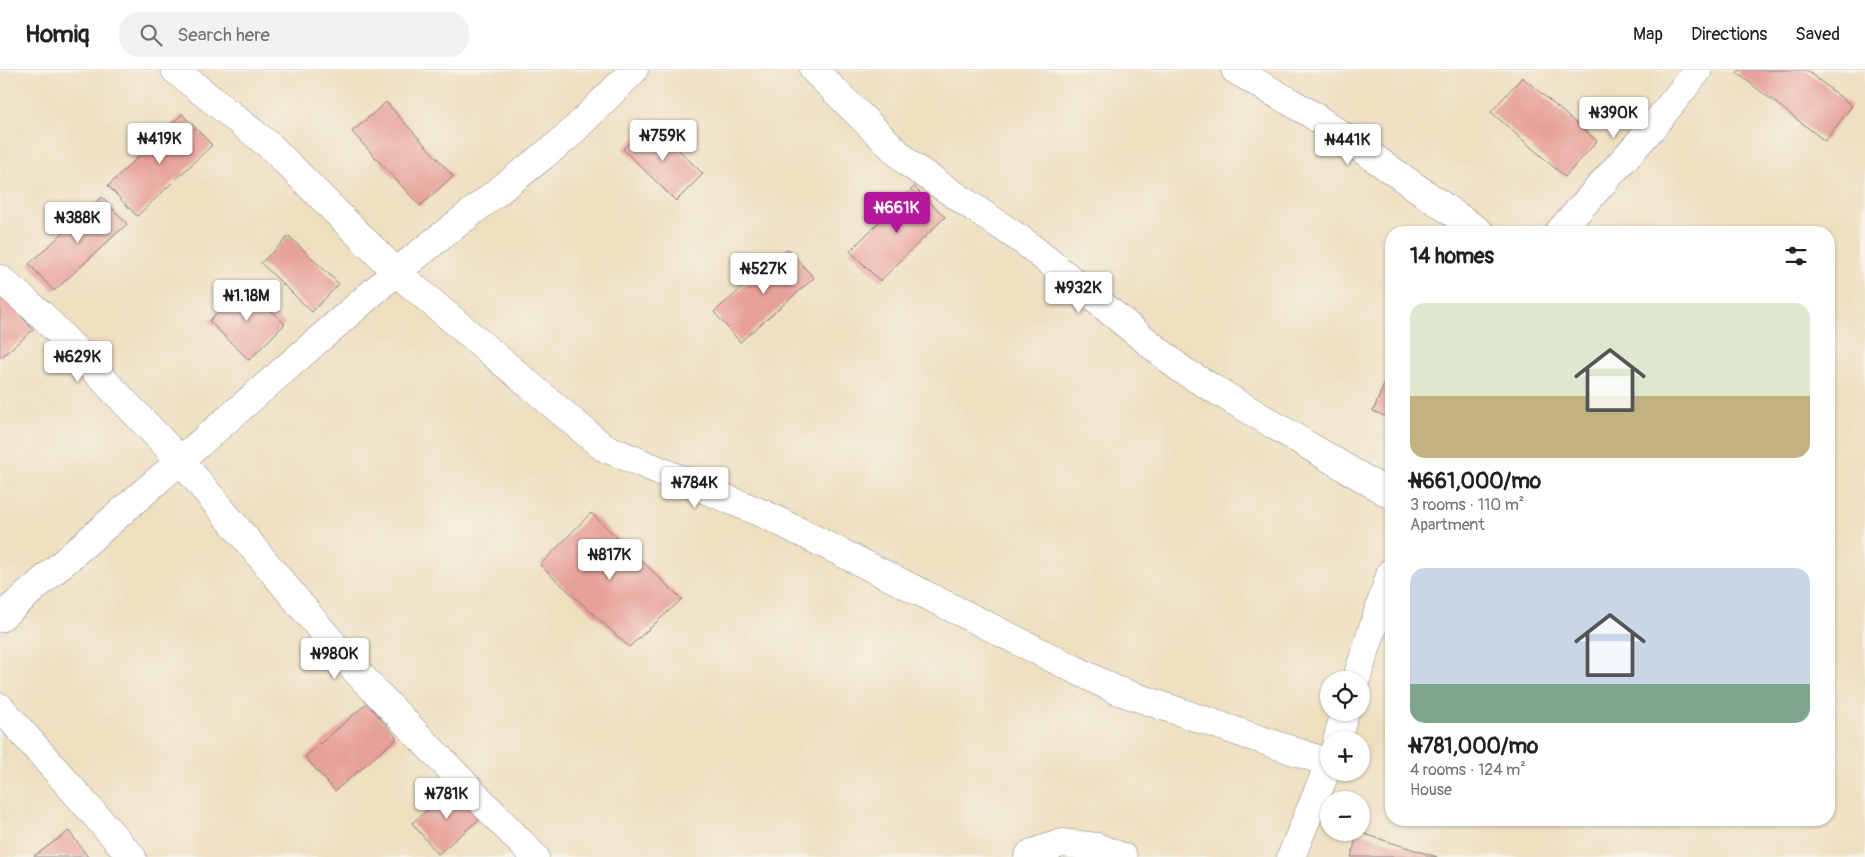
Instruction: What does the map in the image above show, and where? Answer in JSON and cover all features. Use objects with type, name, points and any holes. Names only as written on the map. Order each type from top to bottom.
[{"type":"street","points":[[175,70],[270,146],[396,272],[602,447],[766,515],[1116,690],[1320,760]]},
{"type":"street","points":[[0,618],[396,272],[566,138],[634,70]]},
{"type":"street","points":[[814,70],[909,164],[1026,244],[1182,370],[1385,490]]},
{"type":"street","points":[[1235,70],[1311,114],[1471,226]]},
{"type":"street","points":[[1564,226],[1651,129],[1698,70]]},
{"type":"street","points":[[0,279],[42,315],[181,460],[354,669],[535,857]]},
{"type":"street","points":[[1359,671],[1385,591]]},
{"type":"street","points":[[0,707],[132,857]]},
{"type":"street","points":[[1291,857],[1322,781]]},
{"type":"street","points":[[1028,857],[1030,854],[1062,843],[1097,847],[1123,857]]},
{"type":"building","points":[[1740,70],[1806,70],[1852,106],[1825,141],[1737,73]]},
{"type":"building","points":[[1522,77],[1597,141],[1565,177],[1491,112]]},
{"type":"building","points":[[386,102],[453,176],[420,206],[352,132]]},
{"type":"building","points":[[182,114],[212,145],[137,216],[108,186]]},
{"type":"building","points":[[650,122],[703,174],[676,201],[623,149]]},
{"type":"building","points":[[914,187],[945,217],[880,281],[850,251]]},
{"type":"building","points":[[102,197],[127,224],[54,291],[29,264]]},
{"type":"building","points":[[289,236],[339,284],[312,312],[261,263]]},
{"type":"building","points":[[788,249],[814,278],[740,342],[714,312]]},
{"type":"building","points":[[245,285],[285,324],[249,360],[209,321]]},
{"type":"building","points":[[0,293],[33,330],[0,358]]},
{"type":"building","points":[[1385,382],[1385,416],[1373,411]]},
{"type":"building","points":[[591,513],[682,599],[629,647],[540,565]]},
{"type":"building","points":[[367,703],[397,738],[335,791],[305,757]]},
{"type":"building","points":[[456,786],[482,817],[438,854],[412,823]]},
{"type":"building","points":[[69,831],[88,857],[33,857]]},
{"type":"building","points":[[1370,836],[1437,857],[1351,857],[1355,841],[1370,841]]}]
